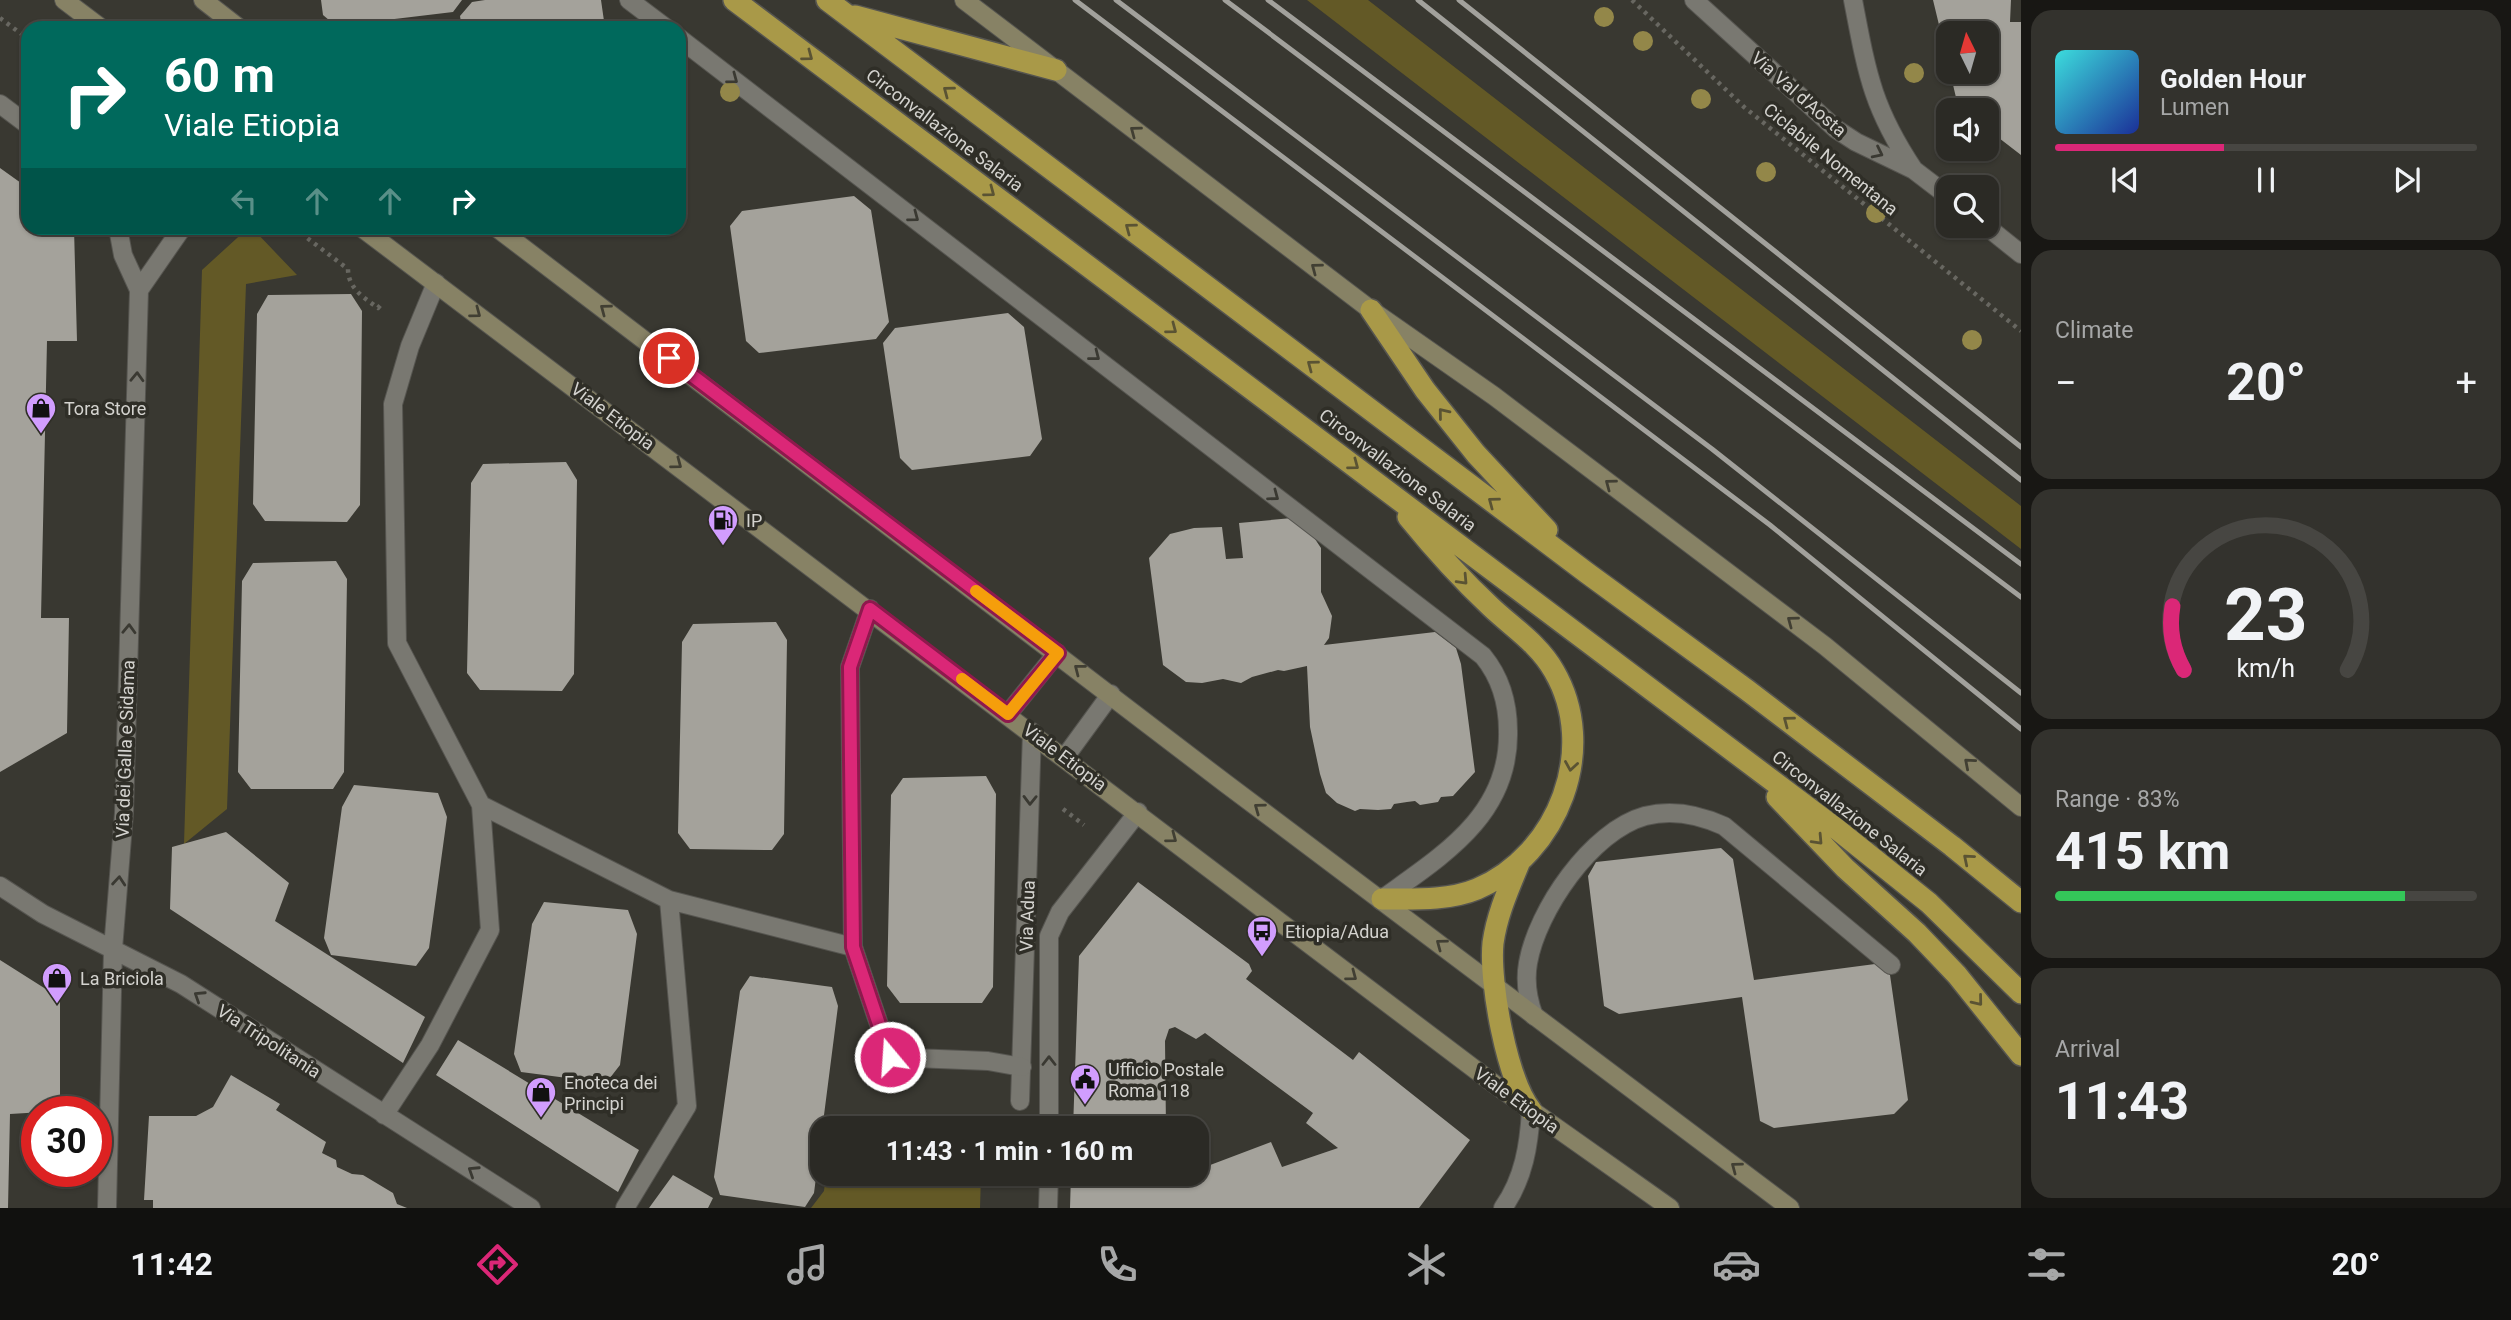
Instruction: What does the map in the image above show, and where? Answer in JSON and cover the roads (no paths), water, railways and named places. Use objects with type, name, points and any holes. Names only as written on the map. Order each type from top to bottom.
[{"type":"highway","name":"Circonvallazione Salaria","points":[[734,0],[1738,754],[1929,903],[2021,993]]},
{"type":"highway","name":"Circonvallazione Salaria","points":[[827,0],[1587,573],[1758,698],[2021,902]]},
{"type":"highway","points":[[844,13],[1056,70]]},
{"type":"highway","points":[[1370,310],[1425,390],[1476,454],[1587,573]]},
{"type":"highway","points":[[1382,899],[1437,898],[1464,894],[1487,883],[1521,860],[1548,827],[1567,789],[1573,762],[1573,733],[1564,691],[1544,656],[1467,584],[1388,490]]},
{"type":"highway","points":[[1738,754],[1844,868],[1917,933],[1956,975],[2021,1055]]},
{"type":"highway","points":[[1521,860],[1497,925],[1493,953],[1504,1038],[1522,1098],[1531,1110]]},
{"type":"main road","points":[[64,0],[92,21]]},
{"type":"main road","points":[[964,0],[1370,310],[1494,396],[1825,646],[2021,807]]},
{"type":"main road","points":[[206,1],[230,21]]},
{"type":"main road","name":"Viale Etiopia","points":[[371,235],[1531,1110],[1670,1208]]},
{"type":"main road","points":[[506,235],[1790,1208]]},
{"type":"street","points":[[629,0],[657,21]]},
{"type":"street","name":"Via Val d'Aosta","points":[[1694,0],[1836,129],[1856,142],[1914,170],[1936,187]]},
{"type":"street","points":[[1853,0],[1869,84],[1892,137],[1914,170]]},
{"type":"street","points":[[686,43],[1483,656],[1494,670],[1507,707],[1508,757],[1498,790],[1464,836],[1437,860],[1382,899]]},
{"type":"street","points":[[0,104],[21,120]]},
{"type":"street","points":[[119,235],[123,255],[139,290]]},
{"type":"street","points":[[139,290],[177,235]]},
{"type":"street","points":[[1999,236],[2021,254]]},
{"type":"street","points":[[384,1115],[430,1045],[490,930],[481,805],[397,643],[393,404],[410,346],[436,283]]},
{"type":"street","name":"Via dei Galla e Sidama","points":[[107,1208],[113,949],[124,813],[139,290]]},
{"type":"street","points":[[870,609],[850,667],[853,947],[890,1057],[988,1061],[1021,1067]]},
{"type":"street","points":[[1008,714],[1058,653]]},
{"type":"street","points":[[1065,757],[1111,694]]},
{"type":"street","name":"Via Adua","points":[[1020,1101],[1032,732]]},
{"type":"street","points":[[481,805],[669,900],[853,947]]},
{"type":"street","name":"Via Adua","points":[[1049,1116],[1049,936],[1060,912],[1138,812]]},
{"type":"street","points":[[1534,1016],[1526,977],[1528,963],[1537,932],[1564,884],[1589,854],[1618,830],[1643,817],[1657,814],[1680,813],[1708,819],[1724,826],[1891,965]]},
{"type":"street","name":"Via Tripolitania","points":[[0,886],[43,914],[181,984],[531,1208]]},
{"type":"street","points":[[625,1208],[687,1106],[669,900]]},
{"type":"street","points":[[1025,994],[1049,936]]},
{"type":"street","points":[[1503,1208],[1522,1171],[1529,1138],[1531,1110]]},
{"type":"street","points":[[1048,1208],[1049,1186]]},
{"type":"railway","points":[[1075,0],[1770,525],[2021,729]]},
{"type":"railway","points":[[1116,0],[1712,449],[2021,693]]},
{"type":"railway","points":[[1225,0],[2021,597]]},
{"type":"railway","points":[[1268,0],[2021,564]]},
{"type":"railway","points":[[1418,0],[2021,480]]},
{"type":"railway","points":[[1459,0],[2021,447]]},
{"type":"place","name":"Tora Store","points":[[41,435]]},
{"type":"place","name":"IP","points":[[723,547]]},
{"type":"place","name":"Etiopia/Adua","points":[[1262,958]]},
{"type":"place","name":"La Briciola","points":[[57,1005]]},
{"type":"place","name":"Ufficio Postale Roma 118","points":[[1085,1106]]},
{"type":"place","name":"Enoteca dei Principi","points":[[541,1119]]}]
